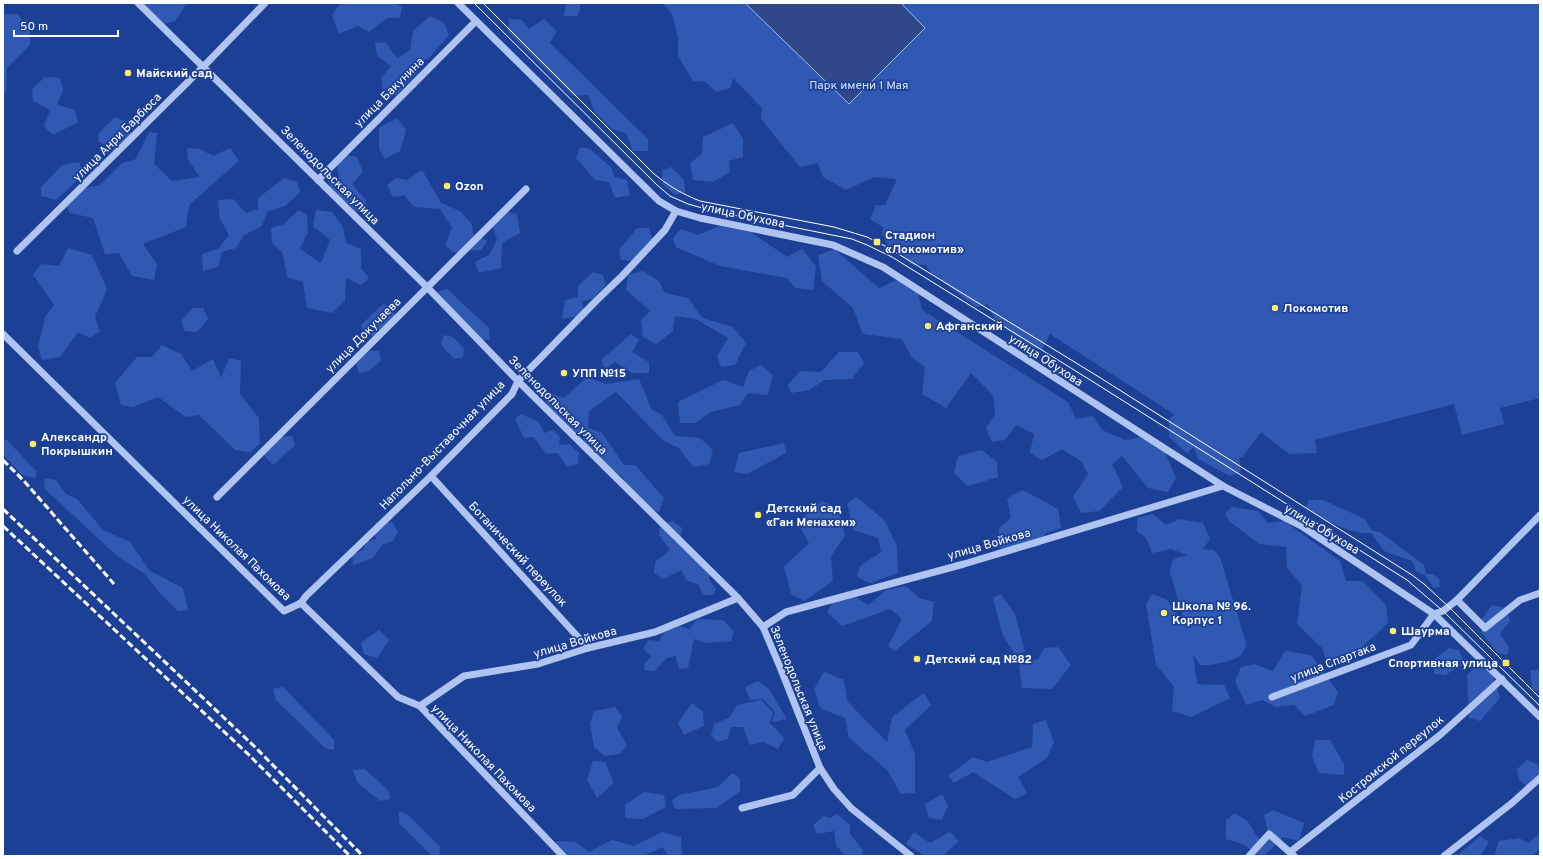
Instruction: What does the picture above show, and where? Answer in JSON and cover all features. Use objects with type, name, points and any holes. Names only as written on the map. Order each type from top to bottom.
[{"type":"street","name":"Зеленодольская улица","points":[[138,3],[427,287],[518,381],[738,598],[763,627],[820,768],[834,789],[851,808],[911,856]]},
{"type":"street","name":"улица Анри Барбюса","points":[[17,251],[265,3]]},
{"type":"street","name":"улица Обухова","points":[[458,3],[659,201],[676,211],[700,218],[833,245],[883,267],[1223,486],[1303,527],[1434,614]]},
{"type":"street","name":"улица Бакунина","points":[[318,180],[476,21]]},
{"type":"street","name":"улица Докучаева","points":[[217,497],[526,190]]},
{"type":"street","name":"Напольно-Выставочная улица","points":[[301,603],[306,596],[431,476],[512,394],[518,381],[622,276],[665,230],[676,211]]},
{"type":"street","name":"улица Николая Пахомова","points":[[3,334],[204,534],[284,611],[301,603],[398,697],[420,706],[563,856]]},
{"type":"street","name":"Ботанический переулок","points":[[431,476],[588,648]]},
{"type":"street","name":"улица Войкова","points":[[763,627],[786,612],[964,564],[1223,486]]},
{"type":"street","points":[[1540,515],[1457,600],[1443,611],[1434,614],[1540,717]]},
{"type":"street","points":[[1457,600],[1485,628],[1520,600],[1540,593]]},
{"type":"street","name":"улица Войкова","points":[[420,706],[464,676],[538,664],[588,648],[655,632],[738,598]]},
{"type":"street","name":"улица Спартака","points":[[1272,697],[1411,645],[1434,614]]},
{"type":"street","name":"Костромской переулок","points":[[1292,854],[1440,735],[1502,679]]},
{"type":"street","points":[[742,808],[793,795],[820,768]]},
{"type":"street","points":[[1444,856],[1512,803],[1540,778]]},
{"type":"street","points":[[1249,856],[1269,834],[1292,854]]},
{"type":"green space","points":[[140,3],[187,3],[175,21],[163,24]]},
{"type":"green space","points":[[341,3],[395,3],[402,7],[400,18],[387,18],[369,32],[358,26],[339,34],[332,15]]},
{"type":"green space","points":[[566,3],[581,3],[578,16],[564,16]]},
{"type":"green space","name":"Локомотив","points":[[662,3],[1540,3],[1540,398],[1500,408],[1504,424],[1462,435],[1454,404],[1315,440],[1317,453],[1289,454],[1261,432],[1242,458],[1239,456],[1241,472],[1230,476],[1198,459],[1194,447],[1187,453],[1169,437],[1169,419],[1175,415],[1050,334],[1042,349],[1031,348],[995,320],[988,304],[976,307],[930,272],[926,265],[910,264],[899,249],[888,245],[882,233],[884,228],[870,219],[876,205],[885,205],[897,179],[874,177],[846,190],[823,177],[818,163],[800,167],[761,119],[762,108],[733,78],[730,88],[716,92],[706,82],[693,81],[678,56],[678,38],[672,14]]},
{"type":"green space","points":[[4,14],[18,14],[30,31],[30,45],[7,68],[6,93],[3,94]]},
{"type":"green space","points":[[430,16],[444,23],[449,35],[428,59],[417,61],[418,72],[396,95],[383,94],[381,78],[391,66],[377,56],[375,42],[386,43],[397,58],[410,50],[413,31]]},
{"type":"green space","points":[[509,19],[522,20],[529,29],[544,19],[557,31],[550,43],[648,139],[648,151],[633,151],[626,133],[612,129],[595,112],[588,95],[573,96],[508,32]]},
{"type":"green space","points":[[45,77],[60,78],[63,90],[57,105],[75,110],[78,122],[53,135],[44,126],[50,110],[33,101],[32,89]]},
{"type":"green space","points":[[115,117],[128,123],[131,134],[114,149],[99,142],[98,134]]},
{"type":"green space","points":[[397,118],[406,130],[400,151],[385,159],[379,149],[379,128]]},
{"type":"green space","points":[[733,123],[743,139],[743,157],[729,161],[730,172],[713,182],[693,180],[690,163],[702,154],[703,137]]},
{"type":"green space","points":[[149,132],[157,133],[154,164],[172,181],[200,177],[188,160],[187,148],[200,149],[213,156],[230,148],[239,161],[189,205],[186,227],[143,244],[157,264],[154,280],[132,276],[119,253],[105,254],[93,218],[70,213],[66,206],[82,189],[100,185],[122,163],[136,159]]},
{"type":"green space","points":[[580,147],[590,149],[612,168],[614,177],[627,180],[630,195],[615,198],[609,182],[595,180],[576,158]]},
{"type":"green space","points":[[346,155],[357,157],[363,172],[352,184],[366,200],[365,211],[357,212],[330,188],[328,179],[339,177],[337,164]]},
{"type":"green space","points":[[79,162],[84,174],[56,200],[41,196],[41,187],[62,165]]},
{"type":"green space","points":[[671,167],[684,180],[685,192],[675,195],[662,184],[662,170]]},
{"type":"green space","points":[[422,170],[441,203],[460,211],[472,224],[473,234],[487,241],[481,250],[453,252],[445,245],[452,228],[440,209],[414,207],[404,195],[393,197],[387,185],[396,178],[407,180]]},
{"type":"green space","points":[[284,178],[297,182],[300,192],[285,206],[267,212],[262,226],[244,235],[236,248],[222,252],[218,267],[203,271],[202,254],[218,249],[229,235],[220,219],[218,200],[233,199],[246,213],[258,209],[258,198]]},
{"type":"green space","points":[[299,210],[307,215],[308,232],[300,249],[321,263],[330,240],[313,226],[316,210],[332,212],[343,227],[346,243],[361,249],[361,268],[369,278],[361,285],[346,278],[345,301],[332,313],[307,308],[303,282],[287,277],[283,253],[272,243],[271,228],[284,224]]},
{"type":"green space","points":[[501,211],[517,214],[520,233],[502,243],[501,268],[479,273],[475,262],[489,255],[497,240],[491,220]]},
{"type":"green space","points":[[719,226],[751,232],[787,257],[802,249],[816,266],[813,290],[795,288],[787,278],[720,266],[676,247],[673,238],[681,229],[698,235]]},
{"type":"green space","points":[[637,228],[649,228],[653,240],[632,261],[621,260],[619,250]]},
{"type":"green space","points":[[68,248],[92,255],[107,289],[95,317],[100,331],[90,338],[78,332],[60,357],[42,360],[38,347],[45,317],[54,305],[33,275],[41,264],[59,266]]},
{"type":"green space","points":[[834,249],[879,288],[897,280],[918,293],[922,310],[1068,402],[1076,419],[1093,416],[1102,430],[1125,440],[1144,437],[1165,452],[1176,478],[1168,492],[1148,488],[1122,456],[1112,464],[1123,487],[1099,511],[1081,513],[1073,497],[1088,474],[1081,461],[1062,449],[1042,460],[1030,453],[1034,434],[1016,425],[1005,440],[992,442],[986,428],[995,414],[993,395],[971,373],[946,408],[922,394],[925,367],[912,358],[902,339],[863,334],[853,308],[822,281],[818,255]]},
{"type":"green space","points":[[643,271],[659,281],[665,293],[688,298],[702,318],[733,327],[746,343],[735,365],[721,367],[717,356],[728,338],[696,319],[675,316],[673,331],[656,344],[643,337],[641,320],[650,311],[626,290],[628,275]]},
{"type":"green space","points":[[593,272],[603,275],[606,285],[592,299],[582,301],[584,311],[576,317],[562,319],[565,300],[578,297],[578,286]]},
{"type":"green space","points":[[447,289],[489,328],[490,340],[482,340],[437,292]]},
{"type":"green space","points":[[383,304],[392,307],[395,316],[375,336],[364,336],[361,325]]},
{"type":"green space","points":[[193,308],[203,308],[208,319],[197,332],[185,331],[181,321]]},
{"type":"green space","points":[[631,334],[639,340],[632,352],[649,362],[649,373],[631,373],[615,362],[605,369],[601,360]]},
{"type":"green space","points":[[444,335],[453,337],[464,349],[463,357],[454,359],[441,345]]},
{"type":"green space","points":[[162,345],[181,354],[192,371],[213,359],[221,378],[229,358],[241,361],[240,394],[259,418],[260,444],[250,452],[235,450],[199,415],[186,417],[158,397],[133,407],[121,405],[115,383],[137,357],[152,357]]},
{"type":"green space","points":[[369,351],[379,351],[381,361],[369,371],[359,373],[356,363]]},
{"type":"green space","points":[[839,352],[858,352],[864,363],[852,379],[824,380],[810,390],[791,393],[788,385],[800,371],[821,372]]},
{"type":"green space","points":[[761,365],[773,375],[768,395],[748,393],[740,405],[711,412],[695,423],[680,423],[678,402],[723,380],[743,387],[749,371]]},
{"type":"green space","points":[[587,377],[606,384],[639,379],[652,410],[662,415],[675,436],[700,438],[713,450],[709,464],[693,467],[679,448],[663,440],[616,392],[589,411],[588,428],[602,433],[624,465],[635,465],[664,498],[659,512],[637,503],[623,478],[587,447],[582,435],[567,434],[544,399],[549,393],[564,398]]},
{"type":"green space","points":[[521,414],[539,422],[544,433],[553,430],[560,437],[559,445],[569,444],[579,453],[578,464],[567,467],[558,453],[546,454],[534,437],[524,438],[515,419]]},
{"type":"green space","points":[[292,436],[295,445],[273,465],[260,451],[273,437]]},
{"type":"green space","points":[[3,440],[7,440],[37,472],[35,478],[22,475],[3,455]]},
{"type":"green space","points":[[784,443],[786,453],[747,474],[734,472],[739,453]]},
{"type":"green space","points":[[982,450],[997,462],[998,477],[968,486],[954,473],[958,456]]},
{"type":"green space","points":[[45,478],[56,480],[66,494],[77,499],[103,530],[130,542],[150,571],[183,588],[188,610],[178,611],[159,592],[145,574],[117,556],[44,488]]},
{"type":"green space","points":[[1023,490],[1058,509],[1061,528],[1046,533],[1040,546],[1012,552],[998,547],[999,528],[1011,518],[1007,498]]},
{"type":"green space","points":[[857,497],[885,521],[897,546],[898,573],[870,583],[857,577],[860,566],[881,552],[878,538],[853,530],[847,503]]},
{"type":"green space","points":[[1309,500],[1323,500],[1365,519],[1371,530],[1380,532],[1424,565],[1426,574],[1433,574],[1439,579],[1440,587],[1434,588],[1425,575],[1416,571],[1412,561],[1384,551],[1371,533],[1362,533],[1345,529],[1313,512],[1306,507]]},
{"type":"green space","points":[[822,501],[838,508],[845,536],[831,556],[833,581],[804,601],[791,594],[784,567],[809,543],[797,522]]},
{"type":"green space","points":[[1232,507],[1258,511],[1268,523],[1284,521],[1340,561],[1346,581],[1363,581],[1386,605],[1388,623],[1343,665],[1328,666],[1322,648],[1297,624],[1302,585],[1287,568],[1286,547],[1259,544],[1229,521],[1225,514]]},
{"type":"green space","points":[[1153,514],[1166,525],[1180,519],[1203,523],[1210,539],[1203,549],[1214,550],[1220,557],[1246,643],[1244,651],[1240,656],[1219,663],[1200,665],[1193,654],[1197,684],[1224,685],[1230,698],[1191,717],[1172,711],[1174,687],[1156,665],[1146,604],[1152,594],[1166,599],[1186,627],[1170,572],[1171,564],[1174,559],[1187,555],[1171,549],[1152,553],[1146,538],[1137,531],[1137,518]]},
{"type":"green space","points":[[384,521],[393,523],[398,532],[393,541],[382,545],[373,558],[353,565],[352,554],[363,550],[366,542],[376,539],[374,532]]},
{"type":"green space","points":[[673,521],[682,528],[680,543],[690,545],[693,555],[701,557],[711,567],[709,579],[716,589],[713,595],[703,595],[699,585],[686,580],[681,570],[663,579],[654,573],[655,562],[670,550],[659,535],[660,524]]},
{"type":"green space","points":[[906,586],[919,598],[934,602],[932,621],[895,651],[888,646],[902,619],[890,609],[842,626],[827,612],[834,600],[852,595],[868,605],[886,590]]},
{"type":"green space","points":[[1001,594],[1015,614],[1025,652],[1015,654],[1003,636],[993,598]]},
{"type":"green space","points":[[1492,605],[1506,608],[1510,621],[1500,634],[1509,647],[1507,655],[1498,653],[1481,632],[1482,619]]},
{"type":"green space","points":[[697,619],[723,620],[734,632],[731,641],[707,643],[694,639],[688,668],[679,669],[676,656],[667,658],[654,671],[644,670],[645,662],[652,657],[643,649],[648,640],[659,641],[664,632],[680,626],[690,629]]},
{"type":"green space","points":[[379,630],[389,640],[377,658],[364,654],[361,643]]},
{"type":"green space","points":[[1058,647],[1071,665],[1052,689],[1022,688],[1019,664],[1038,659],[1044,648]]},
{"type":"green space","points":[[1449,648],[1459,650],[1464,664],[1445,675],[1434,674],[1434,659]]},
{"type":"green space","points":[[1285,651],[1311,655],[1338,692],[1334,705],[1305,716],[1294,705],[1276,707],[1262,700],[1246,705],[1235,681],[1241,667],[1254,664],[1273,671]]},
{"type":"green space","points":[[1475,666],[1492,672],[1500,698],[1480,721],[1469,718],[1467,675]]},
{"type":"green space","points":[[1530,670],[1540,670],[1540,692],[1532,689]]},
{"type":"green space","points":[[824,672],[844,680],[847,701],[887,742],[892,717],[924,693],[931,705],[905,730],[915,754],[915,793],[901,794],[887,770],[849,738],[845,718],[820,708],[814,689]]},
{"type":"green space","points":[[758,681],[769,689],[787,719],[772,722],[775,712],[763,699],[750,700],[745,687]]},
{"type":"green space","points":[[283,687],[334,740],[334,750],[325,748],[276,700],[273,689]]},
{"type":"green space","points":[[761,700],[773,712],[770,723],[784,738],[778,749],[763,742],[750,745],[743,727],[731,727],[728,739],[717,742],[711,735],[714,724],[730,717],[737,705]]},
{"type":"green space","points":[[692,703],[703,712],[704,726],[684,735],[678,723]]},
{"type":"green space","points":[[615,707],[622,716],[617,728],[627,745],[620,754],[605,756],[594,747],[590,724],[594,711]]},
{"type":"green space","points":[[1046,720],[1054,742],[1047,758],[1018,777],[1027,793],[1015,799],[973,772],[954,783],[948,776],[973,757],[987,762],[1032,747],[1033,724]]},
{"type":"green space","points":[[1315,740],[1330,740],[1344,764],[1344,775],[1319,773],[1312,756]]},
{"type":"green space","points":[[1527,760],[1538,765],[1540,780],[1530,788],[1519,780],[1517,769]]},
{"type":"green space","points":[[593,761],[605,762],[614,783],[597,798],[587,780]]},
{"type":"green space","points":[[365,769],[389,791],[390,799],[380,801],[357,782],[353,770]]},
{"type":"green space","points":[[732,773],[740,778],[740,791],[717,808],[675,809],[672,801],[679,795],[718,787]]},
{"type":"green space","points":[[644,792],[664,795],[666,807],[643,819],[625,818],[625,805]]},
{"type":"green space","points":[[942,794],[948,806],[942,820],[929,818],[925,804]]},
{"type":"green space","points":[[1273,810],[1304,823],[1299,841],[1283,837],[1264,856],[1260,856],[1243,844],[1226,839],[1226,820],[1235,813],[1248,822],[1259,839],[1268,832],[1264,815]]},
{"type":"green space","points":[[399,811],[407,814],[440,847],[439,856],[432,856],[399,823]]},
{"type":"green space","points":[[837,814],[850,825],[850,834],[863,850],[862,856],[845,856],[836,845],[834,831],[817,834],[813,825],[824,816],[830,818]]},
{"type":"green space","points":[[662,832],[681,837],[682,856],[668,856],[663,847],[643,856],[558,856],[554,852],[556,841],[576,842],[589,852],[612,840],[634,846]]},
{"type":"green space","points":[[914,832],[930,843],[950,832],[959,841],[943,856],[925,856],[906,844]]},
{"type":"green space","points":[[1539,834],[1540,848],[1532,856],[1494,856],[1499,841],[1519,838],[1528,843]]},
{"type":"green space","points":[[1480,836],[1489,842],[1480,856],[1445,856],[1459,854]]},
{"type":"shaded area","points":[[745,3],[901,3],[925,28],[849,104]]},
{"type":"tram line","points":[[474,3],[657,185],[670,196],[688,204],[713,211],[852,239],[892,257],[1407,580],[1443,611],[1540,706]]},
{"type":"tram line","points":[[483,3],[654,174],[670,186],[687,196],[700,201],[834,227],[867,237],[887,247],[1099,377],[1412,575],[1450,608],[1540,698]]},
{"type":"railway","points":[[3,460],[24,481],[114,584]]},
{"type":"railway","points":[[3,509],[255,747],[363,856]]},
{"type":"railway","points":[[3,526],[248,754],[350,856]]},
{"type":"place","name":"Майский сад","points":[[128,73]]},
{"type":"place","name":"Ozon","points":[[447,186]]},
{"type":"place","name":"Стадион «Локомотив»","points":[[877,242]]},
{"type":"place","name":"Локомотив","points":[[1275,308]]},
{"type":"place","name":"Афганский","points":[[928,326]]},
{"type":"place","name":"УПП №15","points":[[564,373]]},
{"type":"place","name":"Александр Покрышкин","points":[[33,444]]},
{"type":"place","name":"Детский сад «Ган Менахем»","points":[[758,515]]},
{"type":"place","name":"Школа № 96. Корпус 1","points":[[1164,613]]},
{"type":"place","name":"Шаурма","points":[[1393,631]]},
{"type":"place","name":"Детский сад №82","points":[[917,659]]},
{"type":"place","name":"Спортивная улица","points":[[1506,663]]},
{"type":"park label","name":"Парк имени 1 Мая","points":[[859,85]]}]
